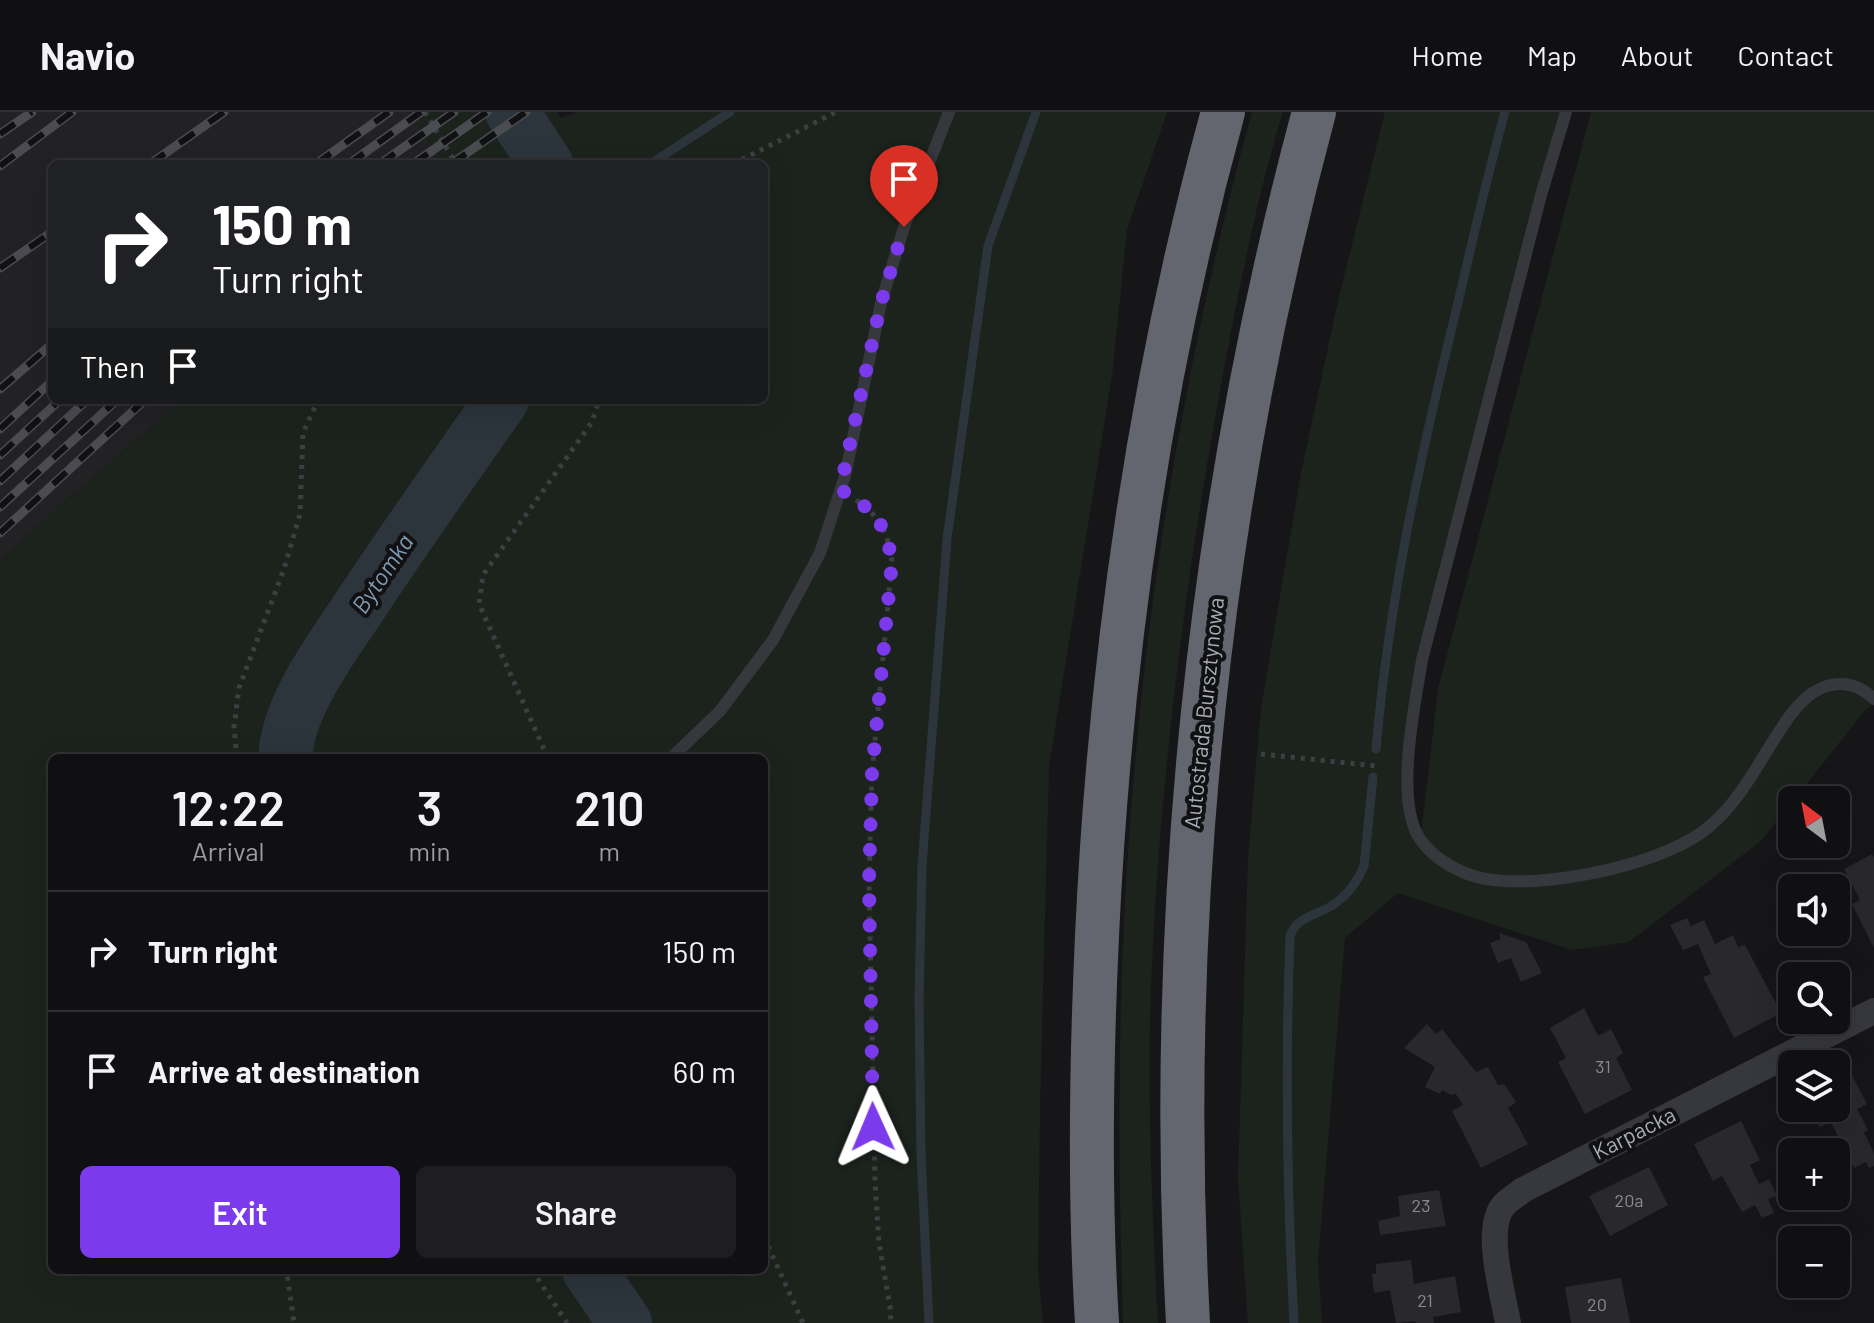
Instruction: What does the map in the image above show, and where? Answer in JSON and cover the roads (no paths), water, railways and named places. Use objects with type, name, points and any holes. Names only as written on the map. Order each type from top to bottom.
[{"type":"highway","points":[[1097,1323],[1091,1236],[1093,1016],[1103,813],[1123,618],[1155,411],[1223,112]]},
{"type":"highway","name":"Autostrada Bursztynowa","points":[[1188,1323],[1184,1245],[1182,1015],[1192,828],[1215,604],[1239,445],[1288,207],[1314,112]]},
{"type":"street","name":"Karpacka","points":[[1508,1323],[1496,1252],[1495,1224],[1503,1207],[1523,1190],[1874,1011]]},
{"type":"lane","points":[[675,754],[720,711],[773,640],[820,553],[840,489],[881,303],[904,227],[949,112]]},
{"type":"lane","points":[[1566,112],[1537,210],[1422,660],[1412,727],[1408,788],[1410,813],[1419,839],[1445,864],[1485,879],[1547,881],[1631,864],[1700,834],[1725,812],[1791,714],[1812,693],[1831,684],[1850,684],[1863,689],[1874,699]]},
{"type":"waterway","name":"Bytomka","points":[[512,112],[543,160]]},
{"type":"waterway","points":[[657,160],[730,112]]},
{"type":"waterway","points":[[929,1323],[921,1154],[919,1000],[922,866],[947,539],[988,246],[1036,112]]},
{"type":"waterway","points":[[1376,749],[1389,637],[1419,471],[1505,112]]},
{"type":"waterway","name":"Bytomka","points":[[286,754],[294,717],[314,676],[499,404]]},
{"type":"waterway","points":[[1294,1323],[1288,1130],[1290,937],[1303,920],[1341,899],[1359,877],[1364,866],[1373,777]]},
{"type":"waterway","name":"Bytomka","points":[[592,1274],[625,1323]]},
{"type":"railway","points":[[0,134],[32,112]]},
{"type":"railway","points":[[0,166],[72,112]]},
{"type":"railway","points":[[156,160],[224,112]]},
{"type":"railway","points":[[322,160],[389,112]]},
{"type":"railway","points":[[355,160],[421,112]]},
{"type":"railway","points":[[386,160],[454,112]]},
{"type":"railway","points":[[419,160],[487,112]]},
{"type":"railway","points":[[457,160],[526,112]]},
{"type":"railway","points":[[0,268],[48,235]]},
{"type":"railway","points":[[0,389],[48,347]]},
{"type":"railway","points":[[0,429],[48,385]]},
{"type":"railway","points":[[0,455],[56,404]]},
{"type":"railway","points":[[0,481],[83,404]]},
{"type":"railway","points":[[0,507],[113,404]]},
{"type":"railway","points":[[0,533],[141,404]]}]
